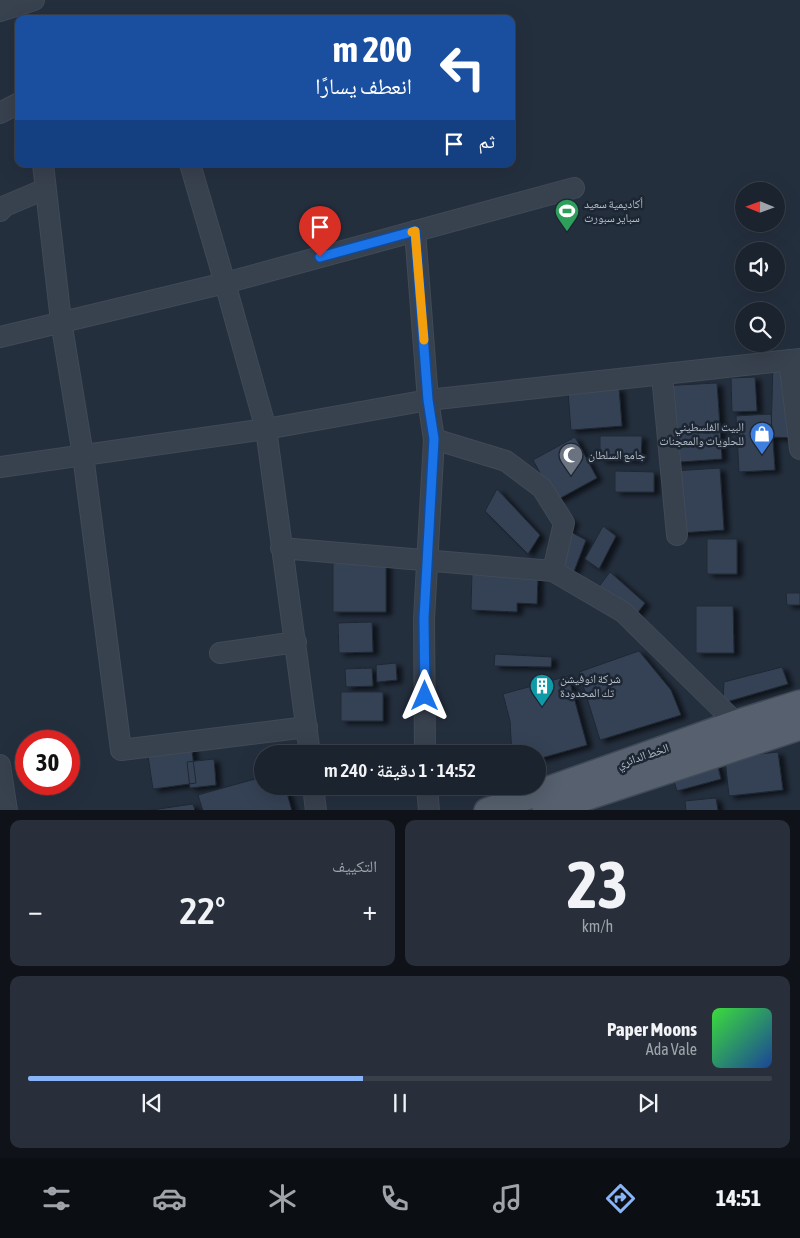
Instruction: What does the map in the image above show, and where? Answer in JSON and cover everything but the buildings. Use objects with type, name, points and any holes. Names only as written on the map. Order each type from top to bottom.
[{"type":"main road","name":"الخط الدائري","points":[[487,810],[800,702]]},
{"type":"main road","name":"الخط الدائري","points":[[545,810],[798,730]]},
{"type":"street","points":[[0,10],[26,6]]},
{"type":"street","points":[[0,113],[15,105]]},
{"type":"street","points":[[43,167],[62,321],[83,455],[121,750],[307,727]]},
{"type":"street","points":[[191,167],[226,283],[266,429],[309,745]]},
{"type":"street","points":[[0,337],[226,283],[574,188]]},
{"type":"street","points":[[2,205],[45,189]]},
{"type":"street","points":[[415,231],[428,400],[434,439],[424,618],[425,745]]},
{"type":"street","points":[[0,467],[266,429],[428,400],[795,360],[800,449]]},
{"type":"street","points":[[662,375],[677,535]]},
{"type":"street","points":[[434,439],[506,462],[542,488],[564,523],[554,571]]},
{"type":"street","points":[[281,548],[428,562],[554,571],[623,612],[736,723]]},
{"type":"street","points":[[220,653],[296,642]]},
{"type":"street","points":[[0,765],[7,810]]},
{"type":"street","points":[[315,795],[316,810]]},
{"type":"street","points":[[428,795],[429,810]]},
{"type":"slow traffic","points":[[412,232],[415,231],[424,340]]},
{"type":"place","name":"أكاديمية سعيد سباير سبورت","points":[[567,232]]},
{"type":"place","name":"البيت الفلسطيني للحلويات والمعجنات","points":[[762,455]]},
{"type":"place","name":"جامع السلطان","points":[[571,476]]},
{"type":"place","name":"شركة انوفيشن تك المحدودة","points":[[542,707]]},
{"type":"route","points":[[320,257],[415,231],[428,400],[434,439],[424,618],[425,696]]}]
